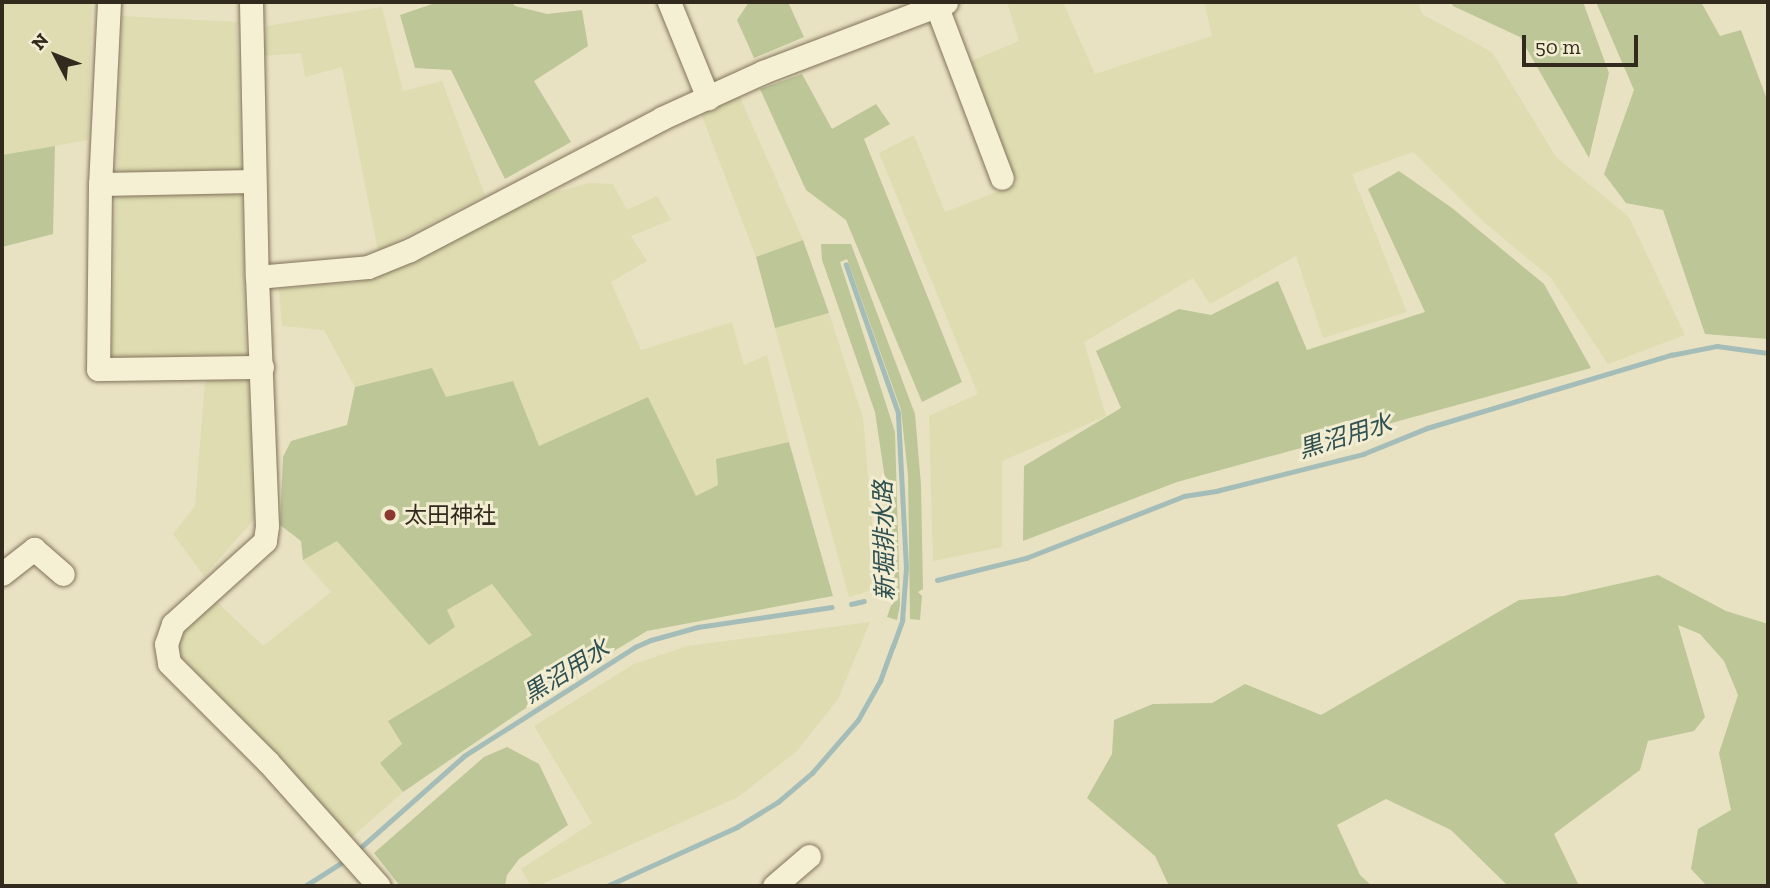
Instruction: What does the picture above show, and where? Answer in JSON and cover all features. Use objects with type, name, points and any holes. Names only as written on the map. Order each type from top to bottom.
[{"type":"street","points":[[109,2],[100,184],[98,369],[262,367]]},
{"type":"street","points":[[251,2],[265,541],[173,624],[166,644],[169,663],[268,762],[379,886]]},
{"type":"street","points":[[669,2],[708,98]]},
{"type":"street","points":[[257,277],[368,267],[400,254],[662,118],[763,72],[939,3],[1002,178]]},
{"type":"street","points":[[100,184],[254,181]]},
{"type":"street","points":[[2,574],[33,549],[62,574]]},
{"type":"street","points":[[774,886],[809,856]]},
{"type":"shaded area","points":[[2,2],[92,2],[88,140],[2,155]]},
{"type":"shaded area","points":[[1007,2],[1063,2],[1095,74],[1212,36],[1204,2],[1418,2],[1422,14],[1492,52],[1556,157],[1629,217],[1685,335],[1608,364],[1551,278],[1485,223],[1413,152],[1352,174],[1407,312],[1323,338],[1296,256],[1210,304],[1193,278],[1084,342],[1106,416],[1002,461],[1002,547],[933,561],[929,416],[978,394],[879,153],[914,135],[945,212],[1017,184],[971,61],[1019,41]]},
{"type":"shaded area","points":[[382,7],[403,91],[442,81],[485,195],[378,251],[342,67],[305,77],[301,53],[263,56],[267,26]]},
{"type":"shaded area","points":[[122,16],[237,22],[246,354],[257,516],[204,576],[173,534],[195,506],[207,356],[111,361]]},
{"type":"shaded area","points":[[738,93],[803,240],[756,257],[700,111]]},
{"type":"shaded area","points":[[589,183],[613,184],[627,210],[657,196],[671,220],[631,236],[647,261],[611,282],[641,350],[732,322],[744,365],[767,355],[789,442],[717,459],[718,485],[696,496],[648,397],[539,446],[513,381],[445,398],[431,369],[355,387],[324,330],[282,326],[279,289],[358,282],[432,251],[534,198]]},
{"type":"shaded area","points":[[829,313],[863,418],[878,588],[849,597],[775,328]]},
{"type":"shaded area","points":[[337,541],[376,581],[446,611],[492,584],[532,635],[389,721],[402,744],[380,763],[403,792],[352,837],[180,655],[178,632],[214,599],[263,646],[331,592],[303,560]]},
{"type":"shaded area","points":[[870,622],[838,699],[797,751],[738,797],[538,886],[531,886],[521,869],[592,823],[534,726],[634,664],[687,646]]},
{"type":"green space","points":[[438,2],[511,2],[515,6],[547,14],[582,10],[588,46],[534,81],[571,142],[505,179],[451,70],[415,68],[400,15]]},
{"type":"green space","points":[[749,2],[788,2],[804,37],[754,58],[737,20]]},
{"type":"green space","points":[[1451,2],[1583,2],[1609,73],[1589,158],[1520,37],[1453,6]]},
{"type":"green space","points":[[1596,2],[1701,2],[1720,36],[1741,30],[1768,102],[1768,339],[1705,334],[1663,210],[1626,203],[1604,174],[1634,90]]},
{"type":"green space","points":[[802,74],[832,129],[876,104],[890,124],[864,139],[962,382],[922,402],[846,220],[806,190],[760,89]]},
{"type":"green space","points":[[55,146],[53,234],[2,247],[2,155]]},
{"type":"green space","points":[[1399,171],[1452,208],[1544,284],[1591,368],[1177,482],[1023,541],[1024,466],[1121,408],[1096,351],[1179,309],[1211,315],[1278,281],[1307,350],[1425,312],[1368,189]]},
{"type":"green space","points":[[803,240],[829,313],[775,328],[756,257]]},
{"type":"green space","points":[[821,244],[851,244],[915,414],[921,485],[923,589],[918,592],[922,596],[920,620],[910,619],[908,475],[901,410],[847,259],[840,262],[895,432],[900,605],[897,620],[887,617],[893,600],[889,599],[885,479],[875,412],[822,260]]},
{"type":"green space","points":[[432,368],[446,397],[513,381],[539,446],[648,397],[696,496],[718,485],[716,459],[789,442],[833,596],[647,631],[571,677],[403,792],[380,763],[402,744],[388,721],[532,635],[492,584],[447,610],[455,627],[429,645],[337,541],[303,560],[301,541],[280,525],[283,457],[291,441],[347,425],[355,387]]},
{"type":"green space","points":[[1658,575],[1726,611],[1768,624],[1768,886],[1707,886],[1691,869],[1698,829],[1731,810],[1719,753],[1738,695],[1724,661],[1700,634],[1678,625],[1705,717],[1694,731],[1648,741],[1640,770],[1554,834],[1579,886],[1508,886],[1451,830],[1386,799],[1337,825],[1360,875],[1372,886],[1169,886],[1155,856],[1087,798],[1112,754],[1114,720],[1153,704],[1212,703],[1245,684],[1321,715],[1519,600],[1564,596]]},
{"type":"green space","points":[[507,747],[539,764],[568,825],[519,859],[507,875],[505,886],[400,886],[374,853],[484,757]]},
{"type":"waterway","name":"新堀排水路","points":[[607,886],[737,827],[778,802],[812,773],[858,720],[880,681],[902,621],[906,568],[898,413],[846,265]]},
{"type":"waterway","name":"黒沼用水","points":[[937,580],[1026,558],[1184,496],[1216,491],[1363,454],[1427,428],[1671,355],[1717,346],[1768,353]]},
{"type":"waterway","name":"黒沼用水","points":[[851,604],[864,601]]},
{"type":"waterway","name":"黒沼用水","points":[[359,849],[464,756],[635,647],[698,627],[832,607]]},
{"type":"waterway","name":"黒沼用水","points":[[305,886],[346,860]]},
{"type":"place","name":"太田神社","points":[[390,515]]}]
